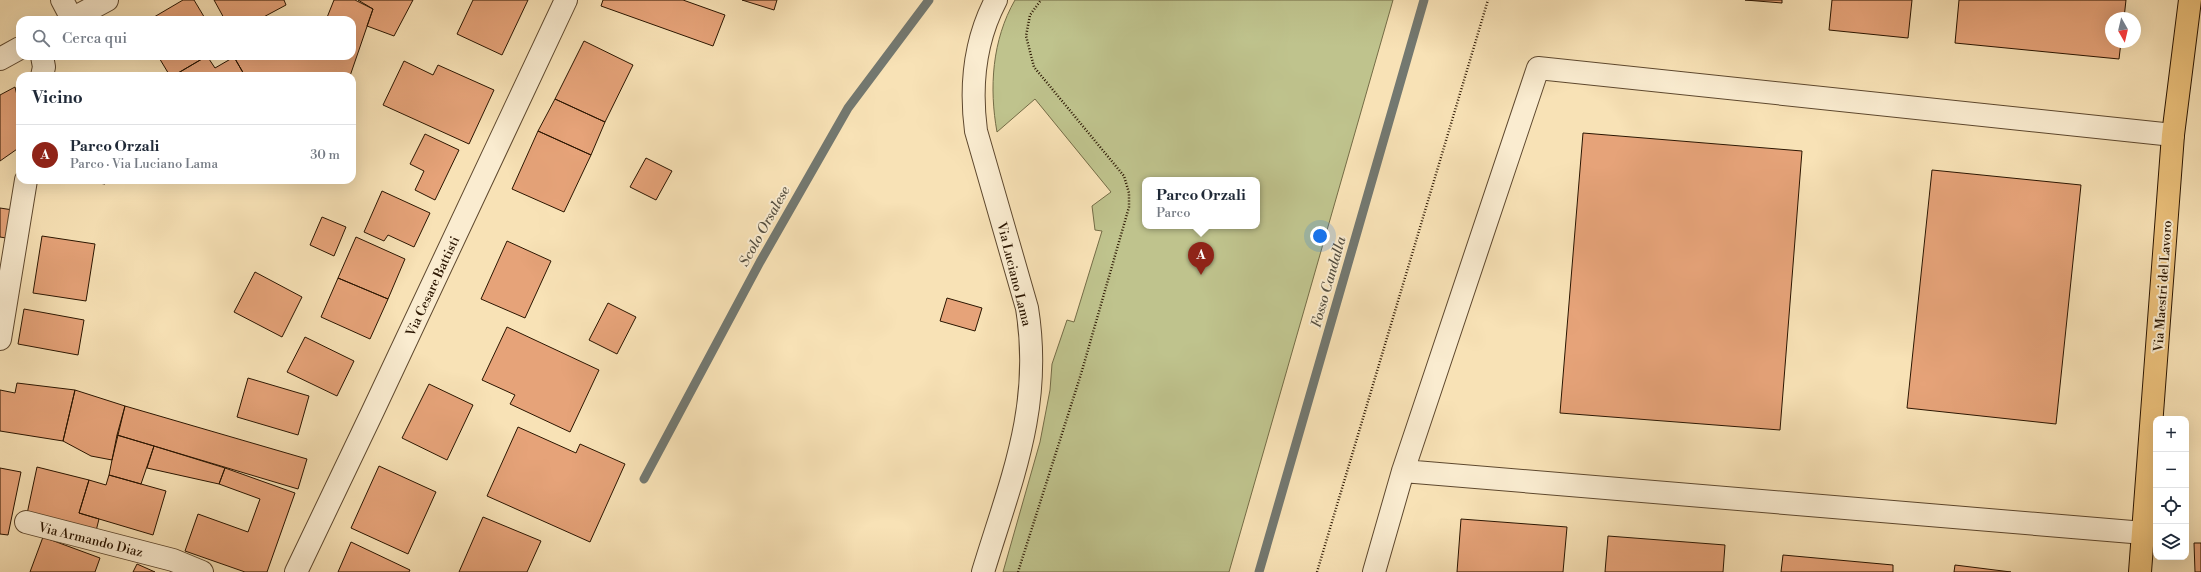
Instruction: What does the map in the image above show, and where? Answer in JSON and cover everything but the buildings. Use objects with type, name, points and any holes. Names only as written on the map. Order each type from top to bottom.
[{"type":"main road","name":"Via Maestri del Lavoro","points":[[2140,572],[2173,135],[2190,0]]},
{"type":"street","points":[[68,13],[107,0]]},
{"type":"street","name":"Via Cesare Battisti","points":[[296,572],[566,0]]},
{"type":"street","name":"Via Luciano Lama","points":[[983,572],[1021,448],[1027,420],[1032,377],[1030,329],[1027,308],[976,131],[973,107],[974,65],[978,43],[985,22],[996,0]]},
{"type":"street","points":[[0,60],[16,50]]},
{"type":"street","points":[[43,60],[43,72]]},
{"type":"street","points":[[1374,572],[1403,471],[1538,68],[2173,135]]},
{"type":"street","points":[[0,339],[25,184]]},
{"type":"street","points":[[1403,471],[2144,533]]},
{"type":"street","name":"Via Armando Diaz","points":[[26,522],[173,560],[202,572]]},
{"type":"path","points":[[1018,572],[1081,374],[1129,207],[1129,193],[1124,176],[1034,67],[1026,36],[1030,15],[1041,0]]},
{"type":"path","points":[[1318,572],[1488,0]]},
{"type":"green space","points":[[1015,0],[1393,0],[1229,572],[1003,572],[1040,442],[1050,390],[1052,364],[1067,320],[1074,322],[1102,231],[1095,230],[1092,206],[1111,192],[1035,99],[997,132],[993,98],[993,81],[994,64],[1001,31]]},
{"type":"waterway","name":"Scolo Orsalese","points":[[644,479],[760,262],[848,108],[929,0]]},
{"type":"waterway","name":"Fosso Candalla","points":[[1259,572],[1424,0]]},
{"type":"place","name":"Parco Orzali","points":[[1201,275]]}]
